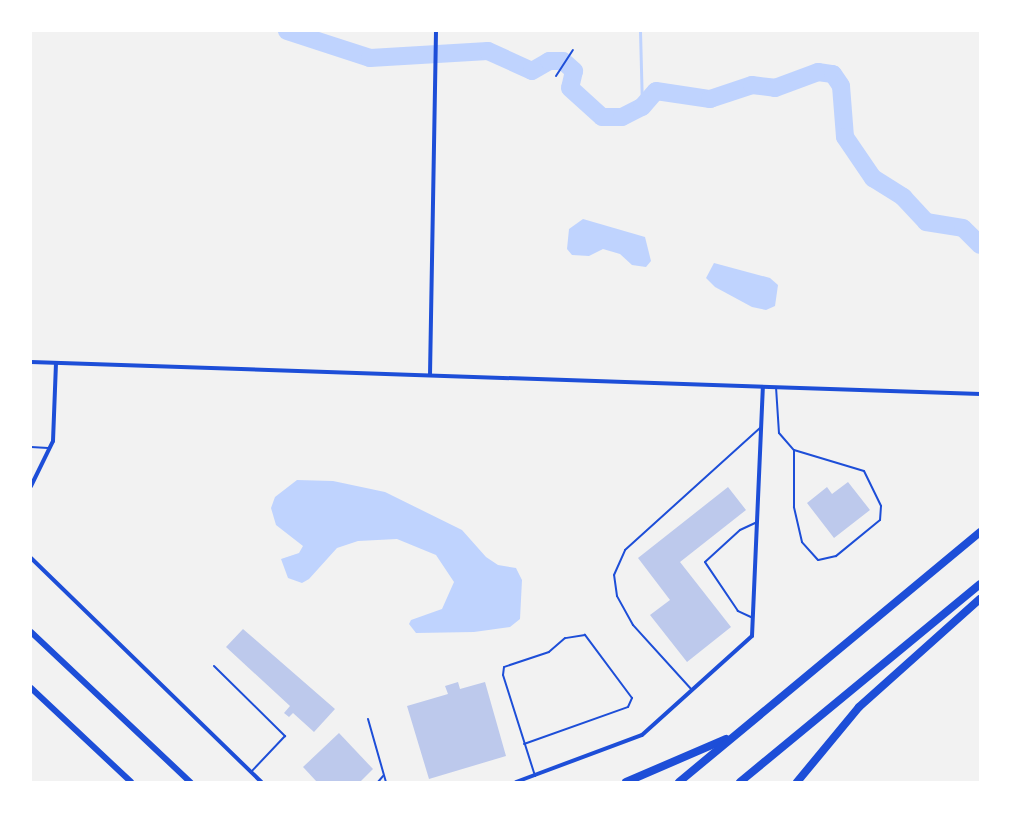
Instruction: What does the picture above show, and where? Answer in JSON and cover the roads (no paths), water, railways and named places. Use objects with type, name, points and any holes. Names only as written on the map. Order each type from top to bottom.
[{"type":"highway","points":[[679,782],[980,532]]},
{"type":"highway","points":[[740,782],[980,584]]},
{"type":"highway","points":[[797,782],[859,707],[980,599]]},
{"type":"highway","points":[[626,782],[735,736]]},
{"type":"main road","points":[[31,632],[190,782]]},
{"type":"main road","points":[[31,688],[131,782]]},
{"type":"street","points":[[430,375],[436,31]]},
{"type":"street","points":[[31,362],[980,394]]},
{"type":"street","points":[[31,486],[50,448],[56,363]]},
{"type":"street","points":[[516,782],[642,735],[752,636],[759,521],[762,387]]},
{"type":"street","points":[[31,558],[261,782]]},
{"type":"lane","points":[[776,387],[779,433],[794,450],[864,472],[880,506],[880,520],[836,556],[818,560],[802,542],[794,507],[794,450]]},
{"type":"lane","points":[[692,690],[633,625],[617,596],[614,574],[625,550],[762,426]]},
{"type":"lane","points":[[31,447],[50,448]]},
{"type":"lane","points":[[753,618],[738,611],[705,562],[740,530],[759,521]]},
{"type":"lane","points":[[524,744],[628,707],[632,698],[585,635],[565,638],[549,652],[504,667],[503,675],[524,744],[535,776]]},
{"type":"lane","points":[[214,666],[285,736],[251,772]]},
{"type":"lane","points":[[368,719],[386,782]]},
{"type":"lane","points":[[378,782],[384,775]]},
{"type":"water","points":[[583,219],[645,237],[651,261],[646,267],[632,265],[620,254],[603,249],[589,256],[572,255],[567,249],[569,229]]},
{"type":"water","points":[[714,263],[770,278],[778,285],[775,306],[766,310],[752,307],[715,287],[706,278]]},
{"type":"water","points":[[297,480],[333,481],[385,492],[462,530],[486,557],[498,565],[516,568],[522,580],[520,619],[510,627],[474,632],[416,633],[409,624],[411,620],[442,609],[454,582],[436,555],[397,539],[358,541],[337,548],[309,579],[302,583],[288,578],[281,559],[299,553],[303,546],[276,525],[271,508],[275,497]]},
{"type":"waterway","points":[[287,31],[370,58],[488,51],[532,71],[549,61],[563,61],[574,71],[570,88],[602,117],[622,117],[642,107],[656,91],[710,99],[752,85],[775,88],[818,72],[833,74],[841,86],[845,137],[873,178],[903,197],[926,222],[963,228],[980,245]]},
{"type":"waterway","points":[[640,31],[642,107]]}]
